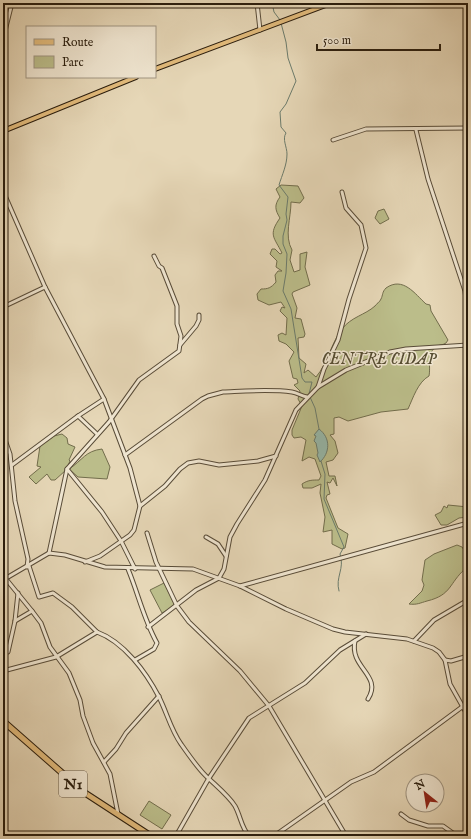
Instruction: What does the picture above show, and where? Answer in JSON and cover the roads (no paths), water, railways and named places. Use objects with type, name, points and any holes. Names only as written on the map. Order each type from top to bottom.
[{"type":"highway","name":"N1","points":[[3,721],[73,784],[151,836]]},
{"type":"main road","points":[[156,69],[331,3]]},
{"type":"main road","points":[[3,131],[134,78]]},
{"type":"street","points":[[3,39],[12,3]]},
{"type":"street","points":[[257,3],[260,30]]},
{"type":"street","points":[[333,140],[366,129],[394,128],[416,130],[468,128]]},
{"type":"street","points":[[416,130],[428,180],[465,291],[468,316]]},
{"type":"street","points":[[3,191],[45,287],[104,399],[125,455],[140,506],[134,530],[100,556],[85,562]]},
{"type":"street","points":[[318,387],[324,369],[338,340],[349,299],[366,248],[361,225],[346,208],[342,192]]},
{"type":"street","points":[[49,553],[68,469],[112,418],[139,380],[179,351],[181,336],[177,324],[177,306],[162,268],[159,266],[154,256]]},
{"type":"street","points":[[3,307],[45,287]]},
{"type":"street","points":[[180,344],[196,326],[199,320],[198,315]]},
{"type":"street","points":[[148,627],[196,590],[219,578],[224,569],[230,537],[265,480],[296,410],[308,395],[346,370],[390,352],[406,349],[468,345]]},
{"type":"street","points":[[125,455],[202,400],[214,394],[223,392],[288,392],[308,395]]},
{"type":"street","points":[[12,465],[78,416],[104,399]]},
{"type":"street","points":[[78,416],[97,434]]},
{"type":"street","points":[[3,434],[7,442],[12,465],[15,501],[28,559],[28,566],[39,597],[53,593],[72,606],[97,632],[108,636],[135,660],[159,696],[181,745],[236,808],[242,829],[249,836]]},
{"type":"street","points":[[140,506],[165,486],[180,469],[188,463],[199,461],[218,465],[258,461],[276,456]]},
{"type":"street","points":[[68,469],[102,512],[121,541],[135,569]]},
{"type":"street","points":[[240,586],[468,523]]},
{"type":"street","points":[[147,533],[159,568],[177,606],[189,622],[240,671],[269,706],[346,836]]},
{"type":"street","points":[[206,537],[218,544],[226,556]]},
{"type":"street","points":[[119,816],[112,781],[104,762],[93,743],[85,723],[80,700],[69,674],[56,656],[41,623],[18,593],[5,580],[49,553],[65,555],[99,566],[128,569],[193,569],[240,586],[286,609],[333,629],[345,632],[414,641],[433,648],[439,652],[445,660],[450,684],[468,716]]},
{"type":"street","points":[[128,569],[144,609],[148,627],[157,642],[154,648],[135,660]]},
{"type":"street","points":[[8,652],[15,621],[18,593]]},
{"type":"street","points":[[414,641],[438,618],[468,600]]},
{"type":"street","points":[[15,621],[32,611]]},
{"type":"street","points":[[3,671],[56,656],[97,632]]},
{"type":"street","points":[[176,836],[209,778],[249,718],[305,683],[336,653],[366,634]]},
{"type":"street","points":[[355,641],[354,646],[356,662],[370,678],[372,686],[372,692],[368,699]]},
{"type":"street","points":[[445,660],[452,661],[468,656]]},
{"type":"street","points":[[104,762],[159,696]]},
{"type":"street","points":[[274,836],[351,782],[374,772],[462,707],[468,705]]},
{"type":"street","points":[[402,814],[409,820],[428,826],[443,826],[457,836]]},
{"type":"waterway","points":[[272,3],[274,12],[280,20]]},
{"type":"waterway","points":[[281,23],[288,58],[296,81],[286,104],[280,112],[281,127],[286,133],[285,140],[287,158],[279,185],[288,197],[286,214],[287,220],[283,236],[283,244],[287,254],[283,291],[291,309],[302,378],[305,382],[312,382],[309,394]]},
{"type":"waterway","points":[[310,397],[315,408],[319,429]]},
{"type":"waterway","points":[[321,461],[325,474],[324,499],[344,547],[340,554],[341,564],[338,581],[339,591]]},
{"type":"park label","name":"CENTRE CIDAP","points":[[379,360]]}]
